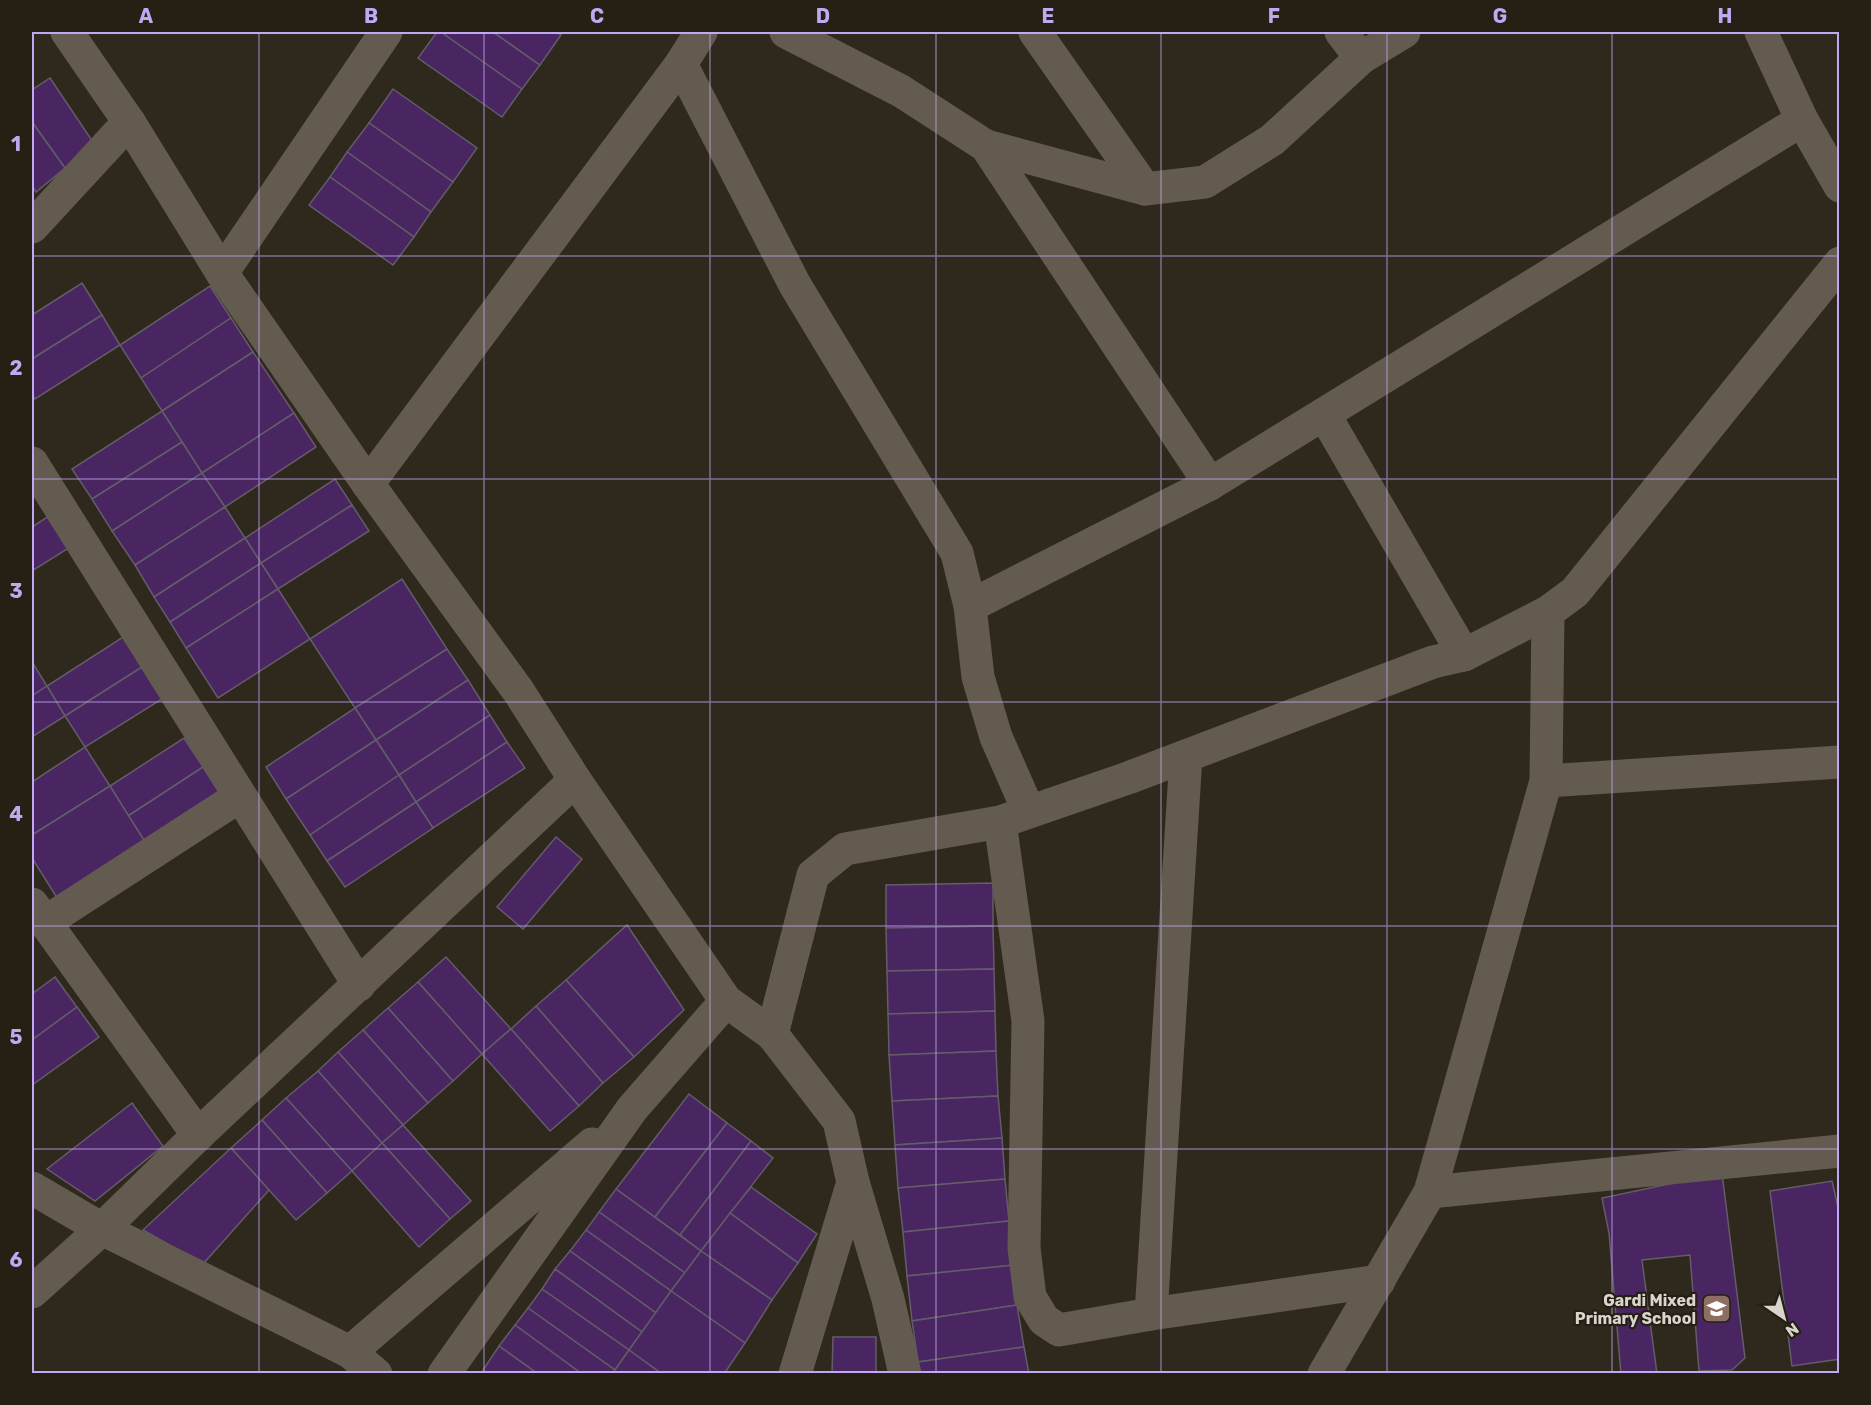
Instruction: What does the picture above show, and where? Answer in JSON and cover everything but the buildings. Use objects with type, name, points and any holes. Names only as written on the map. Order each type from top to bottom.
[{"type":"street","points":[[67,32],[129,122],[222,273],[368,484],[519,692],[575,780],[726,1001],[772,1034],[839,1121],[852,1182],[888,1299],[904,1374]]},
{"type":"street","points":[[222,273],[386,32]]},
{"type":"street","points":[[368,484],[681,64],[701,32]]},
{"type":"street","points":[[786,32],[901,92],[986,146],[1145,189],[1206,182],[1272,140],[1361,58],[1404,32]]},
{"type":"street","points":[[1035,32],[1145,189]]},
{"type":"street","points":[[1341,32],[1361,58]]},
{"type":"street","points":[[1761,32],[1802,120],[1839,186]]},
{"type":"street","points":[[681,64],[795,285],[957,553],[970,606],[978,677],[996,738],[1014,817],[1028,1021],[1024,1248],[1030,1297],[1044,1320],[1059,1330],[1151,1314],[1378,1281]]},
{"type":"street","points":[[970,606],[1210,484],[1802,120]]},
{"type":"street","points":[[32,227],[129,122]]},
{"type":"street","points":[[986,146],[1210,484]]},
{"type":"street","points":[[772,1034],[813,875],[845,849],[1014,817],[1128,778],[1433,662],[1464,655],[1548,612],[1575,592],[1839,263]]},
{"type":"street","points":[[1324,414],[1464,655]]},
{"type":"street","points":[[32,463],[359,986]]},
{"type":"street","points":[[1324,1374],[1430,1192],[1546,781],[1548,612]]},
{"type":"street","points":[[1151,1314],[1186,756]]},
{"type":"street","points":[[1546,781],[1839,762]]},
{"type":"street","points":[[32,1292],[102,1229],[198,1135],[359,986],[510,839],[575,780]]},
{"type":"street","points":[[198,1135],[38,914],[240,796]]},
{"type":"street","points":[[444,1374],[632,1109],[726,1001]]},
{"type":"street","points":[[350,1352],[632,1109]]},
{"type":"street","points":[[1430,1192],[1839,1151]]},
{"type":"street","points":[[795,1374],[852,1182]]},
{"type":"street","points":[[32,1188],[102,1229],[350,1352],[376,1374]]},
{"type":"place","name":"Gardi Mixed Primary School","points":[[1717,1309]]}]
